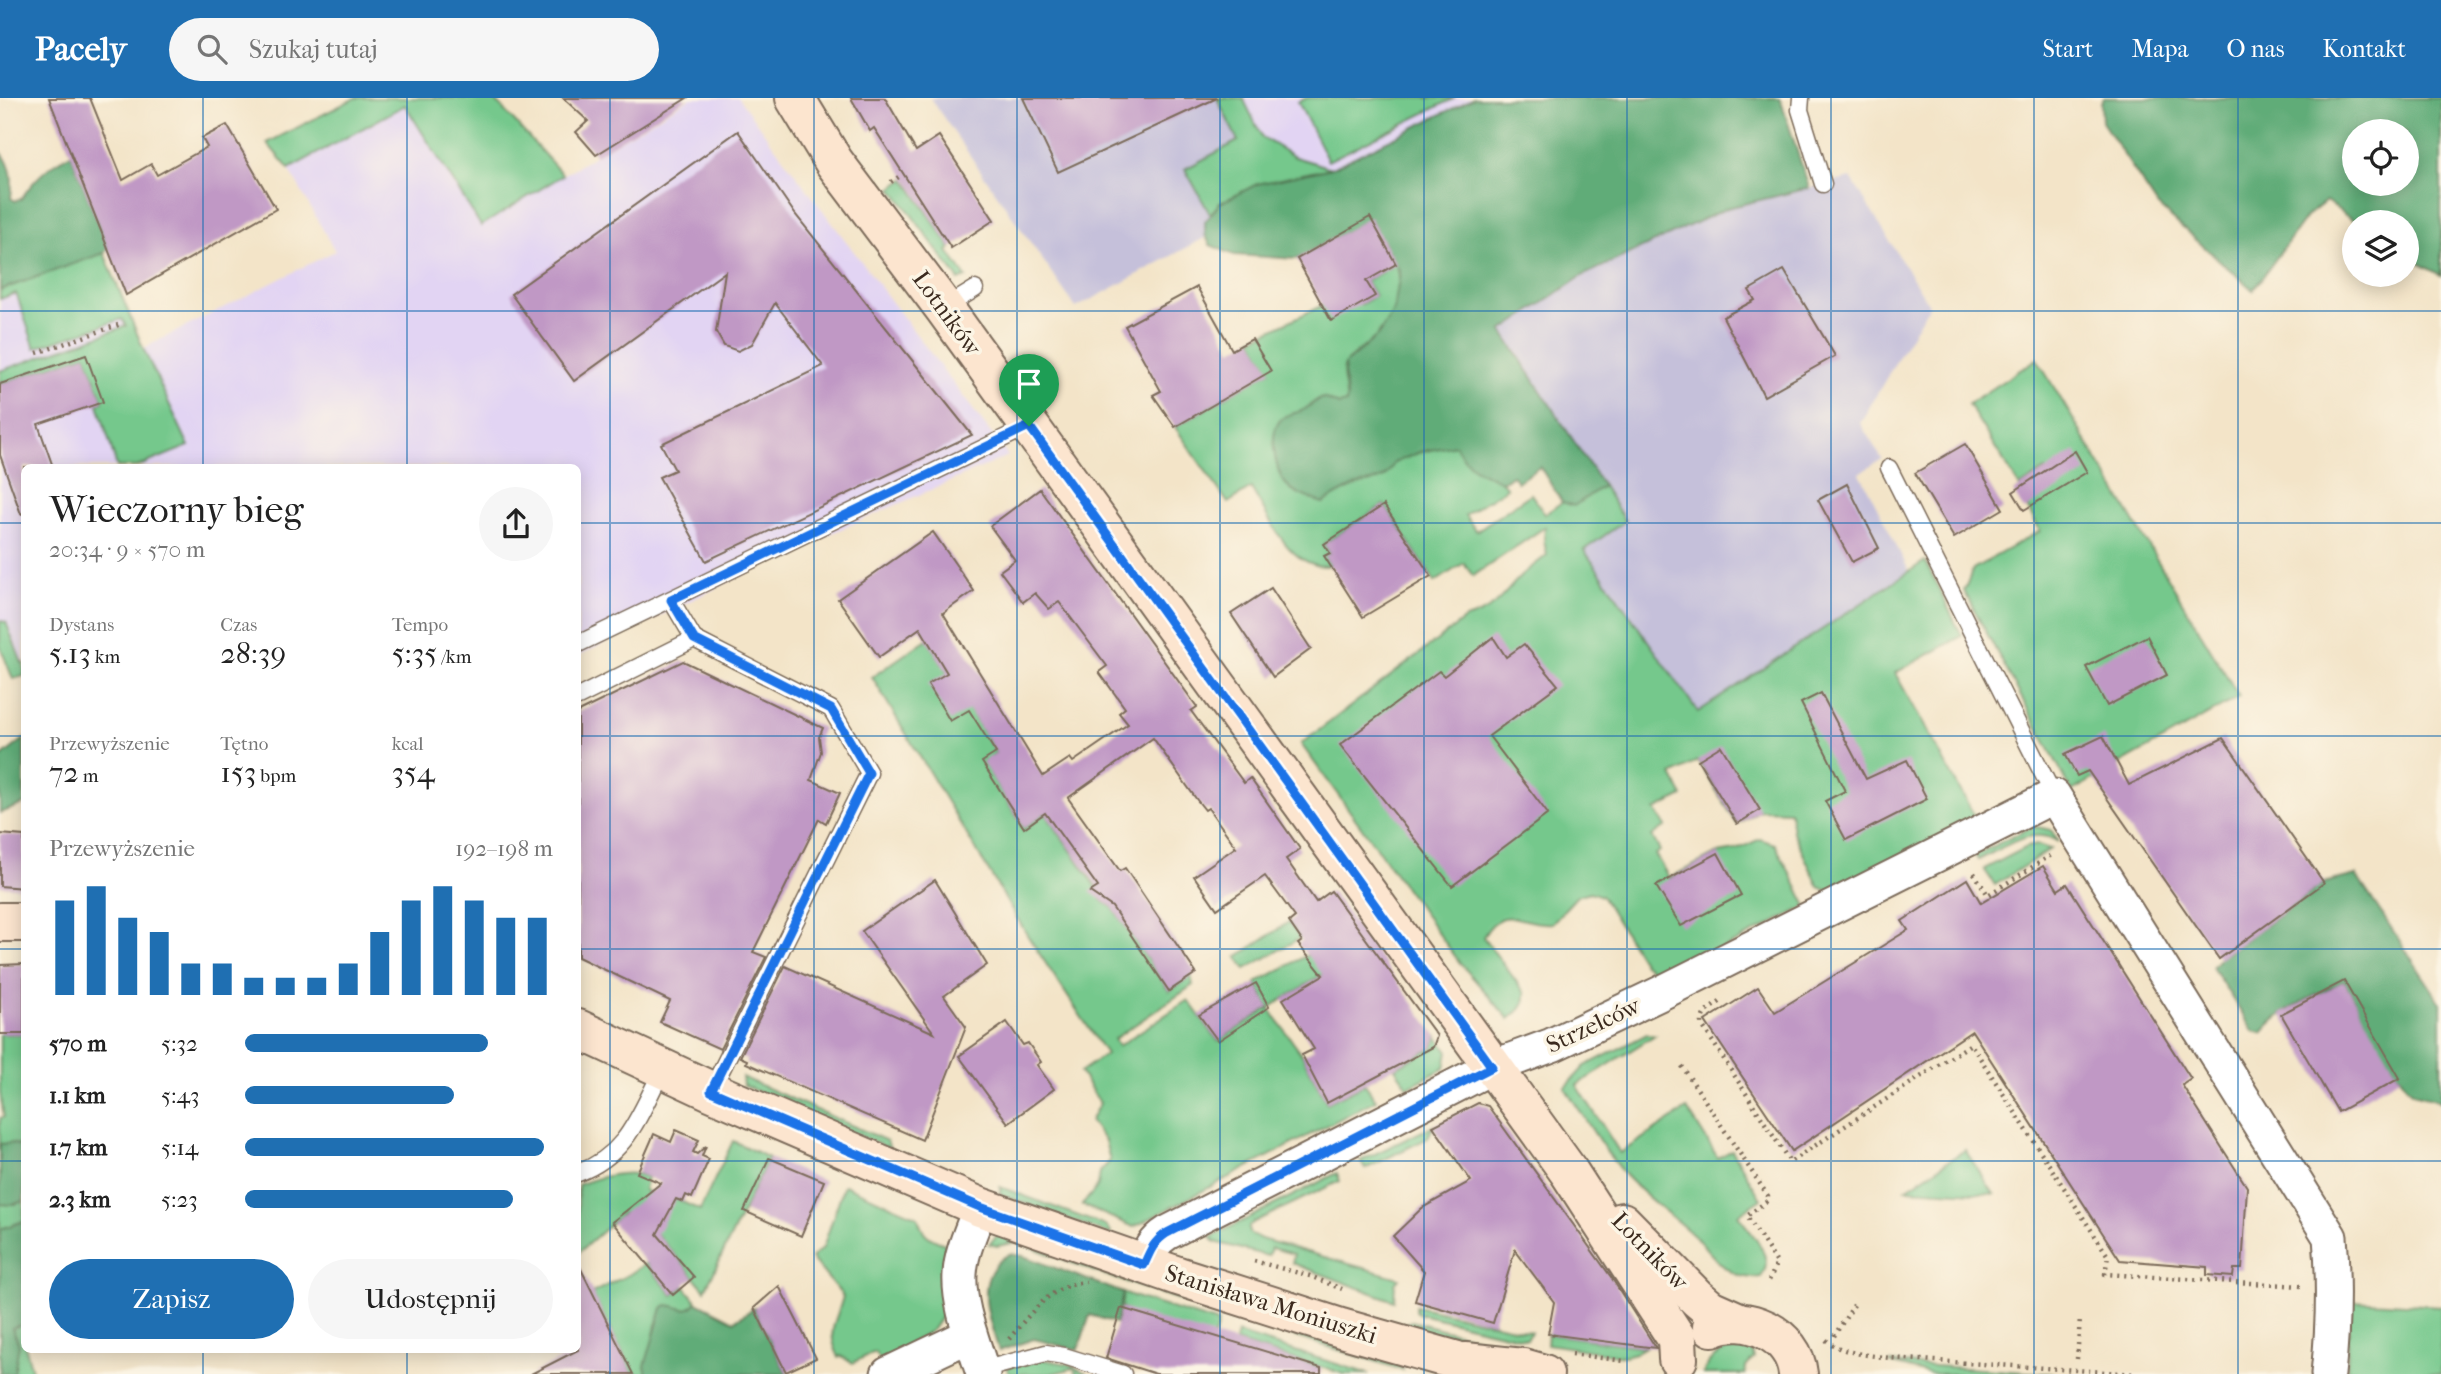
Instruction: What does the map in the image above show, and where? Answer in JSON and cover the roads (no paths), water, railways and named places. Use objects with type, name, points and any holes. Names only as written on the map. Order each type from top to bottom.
[{"type":"street","name":"Lotników","points":[[795,98],[834,162],[959,299],[1029,426],[1569,1172],[1677,1339],[1671,1370]]},
{"type":"street","name":"Strzelców","points":[[1144,1265],[1151,1247],[1167,1233],[1492,1067],[1552,1045],[1649,999],[2054,796]]},
{"type":"street","points":[[2054,796],[2330,1237],[2333,1288],[2328,1374]]},
{"type":"street","points":[[0,922],[21,922]]},
{"type":"street","name":"Stanisława Moniuszki","points":[[581,1030],[711,1091],[980,1207],[1144,1265],[1476,1368],[1523,1368],[1544,1374]]},
{"type":"street","name":"Lotników","points":[[1569,1172],[1710,1309],[1737,1321],[1757,1325],[1803,1353]]},
{"type":"street","points":[[980,1207],[961,1261],[959,1276],[970,1335],[987,1370]]},
{"type":"street","points":[[1671,1370],[1688,1343],[1702,1331],[1737,1321]]},
{"type":"street","points":[[888,1374],[970,1335]]},
{"type":"street","points":[[1803,1353],[1815,1371],[1828,1374]]},
{"type":"lane","points":[[1801,98],[1800,110],[1823,184]]},
{"type":"lane","points":[[581,643],[1029,426]]},
{"type":"lane","points":[[1889,468],[2054,796]]},
{"type":"lane","points":[[671,600],[694,639],[831,709],[869,773],[711,1091]]},
{"type":"lane","points":[[581,696],[694,639]]},
{"type":"lane","points":[[581,1172],[593,1167],[618,1149],[629,1134],[663,1069]]},
{"type":"lane","points":[[987,1370],[1046,1353],[1123,1374]]}]
